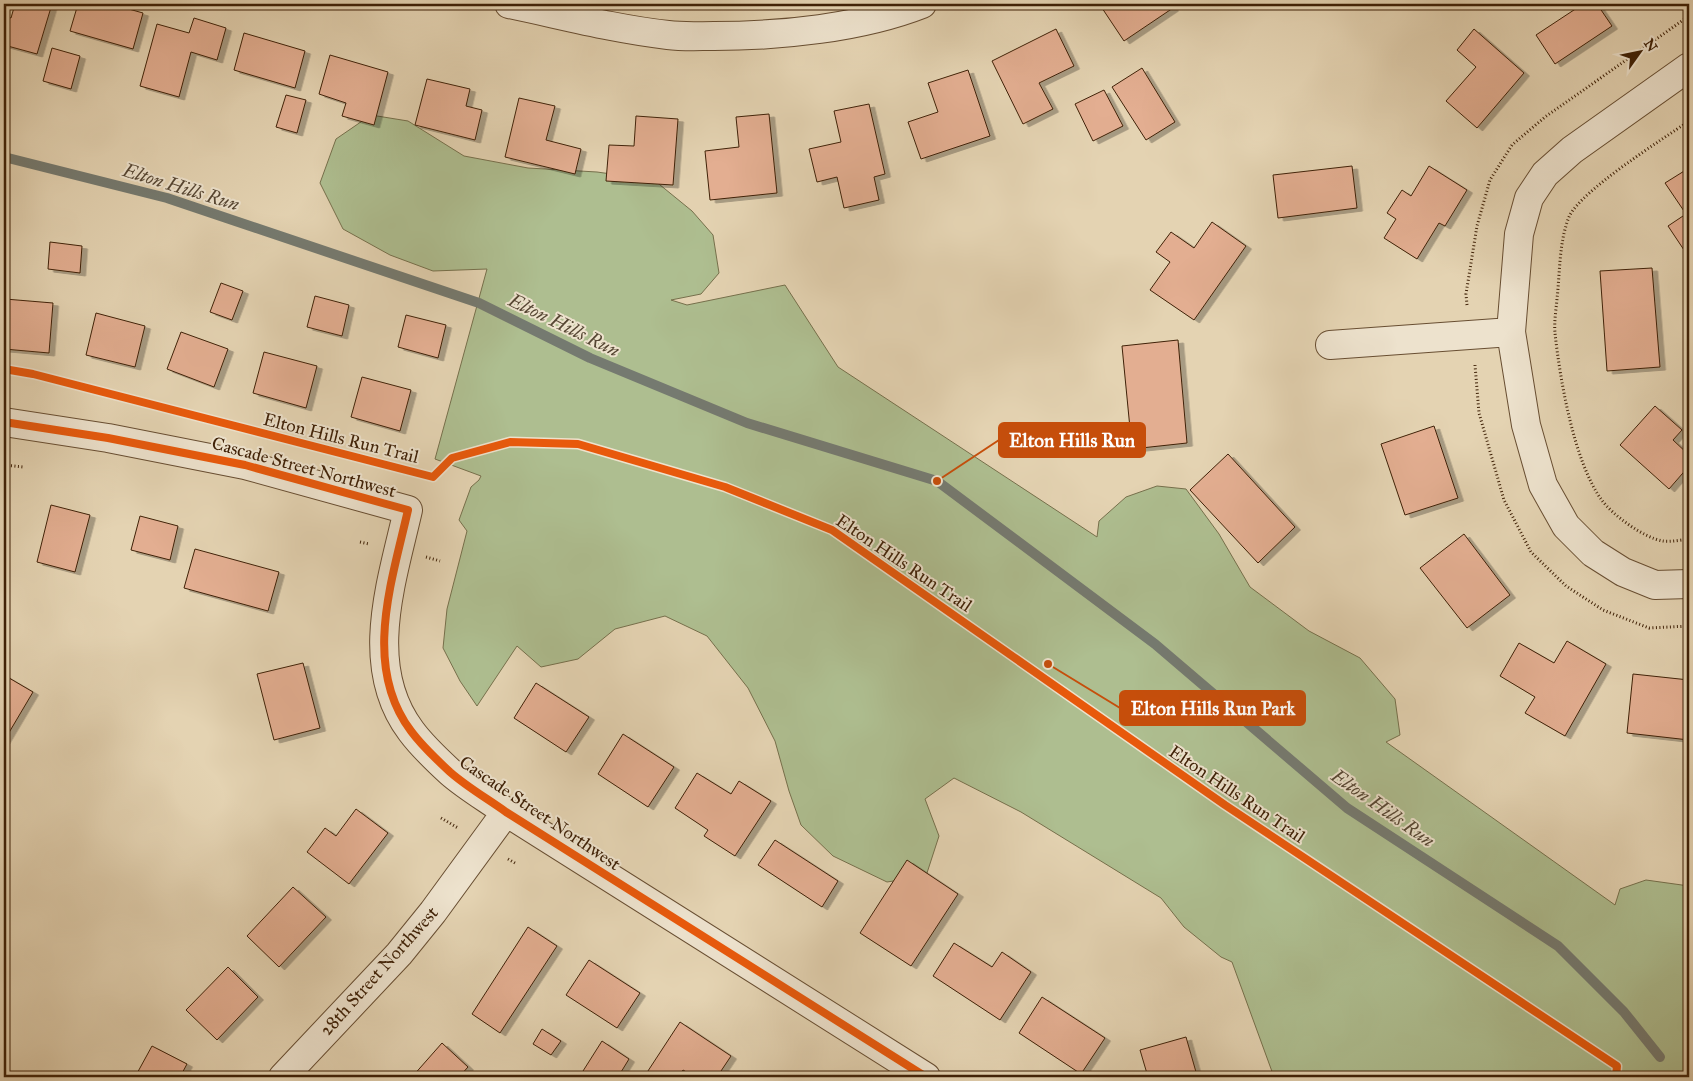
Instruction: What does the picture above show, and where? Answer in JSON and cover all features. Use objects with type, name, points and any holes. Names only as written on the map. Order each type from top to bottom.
[{"type":"street","points":[[509,4],[624,29],[671,36],[743,36],[810,30],[866,20],[910,9],[922,4]]},
{"type":"street","points":[[1689,68],[1572,150],[1545,174],[1529,198],[1519,234],[1511,332],[1528,433],[1544,484],[1566,526],[1593,553],[1623,572],[1655,585],[1689,584]]},
{"type":"street","points":[[1330,346],[1511,332]]},
{"type":"street","name":"Cascade Street Northwest","points":[[4,422],[108,438],[245,465],[408,510],[387,604],[383,646],[388,682],[398,709],[411,730],[431,754],[452,773],[506,812],[926,1077]]},
{"type":"street","name":"28th Street Northwest","points":[[283,1077],[400,954],[506,812]]},
{"type":"path","points":[[1689,121],[1599,185],[1578,203],[1570,216],[1562,243],[1555,331],[1569,415],[1585,468],[1601,500],[1621,518],[1643,533],[1662,541],[1689,540]]},
{"type":"path","points":[[4,465],[22,467]]},
{"type":"path","points":[[1660,1077],[1689,1071]]},
{"type":"green space","points":[[371,115],[408,121],[464,156],[528,168],[597,172],[654,180],[692,211],[713,235],[719,273],[701,294],[671,300],[687,305],[785,285],[838,367],[1097,537],[1099,521],[1126,497],[1157,486],[1186,489],[1219,534],[1250,587],[1309,631],[1360,658],[1395,699],[1400,735],[1386,742],[1615,905],[1620,889],[1646,880],[1689,886],[1689,1077],[1274,1077],[1232,962],[1221,957],[1184,927],[1161,898],[1021,812],[954,778],[925,799],[939,836],[926,876],[887,882],[833,856],[801,825],[775,741],[748,688],[707,636],[665,616],[615,629],[578,659],[541,667],[517,646],[477,706],[460,681],[443,648],[447,609],[467,531],[459,520],[471,487],[481,476],[435,459],[487,269],[433,271],[390,255],[343,229],[320,183],[336,139]]},
{"type":"building","points":[[15,4],[52,4],[37,54],[4,45],[4,16],[11,18]]},
{"type":"building","points":[[78,4],[111,4],[143,13],[133,49],[70,31]]},
{"type":"building","points":[[1108,4],[1170,4],[1173,8],[1124,41],[1102,8]]},
{"type":"building","points":[[1583,4],[1597,4],[1612,26],[1555,64],[1536,35]]},
{"type":"building","points":[[194,18],[226,28],[217,60],[191,52],[179,97],[140,86],[157,24],[189,33]]},
{"type":"building","points":[[1056,29],[1074,66],[1039,83],[1053,109],[1023,124],[992,61]]},
{"type":"building","points":[[1474,29],[1524,73],[1477,128],[1446,101],[1476,67],[1457,50]]},
{"type":"building","points":[[244,33],[305,51],[295,88],[234,70]]},
{"type":"building","points":[[52,48],[80,56],[71,89],[43,81]]},
{"type":"building","points":[[330,55],[388,72],[374,125],[342,116],[346,103],[319,94]]},
{"type":"building","points":[[1142,68],[1175,122],[1146,140],[1112,87]]},
{"type":"building","points":[[968,70],[990,136],[921,159],[908,122],[938,112],[928,83]]},
{"type":"building","points":[[427,79],[470,89],[466,106],[482,110],[475,140],[415,125]]},
{"type":"building","points":[[1104,90],[1123,126],[1093,141],[1075,104]]},
{"type":"building","points":[[286,95],[306,100],[297,133],[276,127]]},
{"type":"building","points":[[519,98],[555,106],[546,140],[581,149],[575,174],[505,157]]},
{"type":"building","points":[[869,104],[885,174],[874,177],[879,200],[844,208],[837,177],[817,182],[809,149],[841,142],[834,111]]},
{"type":"building","points":[[769,114],[777,193],[710,200],[705,151],[739,147],[736,117]]},
{"type":"building","points":[[636,116],[678,119],[673,185],[606,181],[609,145],[634,146]]},
{"type":"building","points":[[1352,166],[1357,208],[1278,218],[1273,175]]},
{"type":"building","points":[[1429,166],[1467,190],[1445,226],[1439,223],[1417,259],[1384,238],[1396,219],[1387,213],[1402,190],[1411,196]]},
{"type":"building","points":[[1689,168],[1688,256],[1668,226],[1686,214],[1665,183]]},
{"type":"building","points":[[1212,222],[1246,246],[1194,320],[1150,290],[1170,262],[1156,252],[1171,232],[1194,248]]},
{"type":"building","points":[[50,242],[82,246],[80,273],[48,269]]},
{"type":"building","points":[[1652,268],[1660,367],[1607,371],[1600,271]]},
{"type":"building","points":[[221,283],[243,291],[232,320],[210,312]]},
{"type":"building","points":[[315,296],[349,305],[342,336],[307,327]]},
{"type":"building","points":[[5,299],[53,303],[49,353],[4,349]]},
{"type":"building","points":[[96,313],[145,326],[135,367],[86,355]]},
{"type":"building","points":[[406,315],[446,325],[438,358],[398,347]]},
{"type":"building","points":[[181,332],[228,349],[214,387],[167,369]]},
{"type":"building","points":[[1178,340],[1187,443],[1132,449],[1122,346]]},
{"type":"building","points":[[264,352],[317,366],[306,408],[253,393]]},
{"type":"building","points":[[362,377],[411,390],[400,431],[351,417]]},
{"type":"building","points":[[1655,406],[1682,430],[1673,440],[1689,455],[1689,466],[1669,489],[1620,445]]},
{"type":"building","points":[[1434,426],[1458,498],[1405,515],[1381,444]]},
{"type":"building","points":[[1228,454],[1295,527],[1258,563],[1190,490]]},
{"type":"building","points":[[51,505],[90,515],[75,572],[37,562]]},
{"type":"building","points":[[140,516],[178,526],[170,560],[131,550]]},
{"type":"building","points":[[1464,534],[1510,595],[1467,628],[1420,568]]},
{"type":"building","points":[[195,549],[279,572],[268,611],[184,588]]},
{"type":"building","points":[[1567,641],[1606,664],[1565,736],[1525,713],[1535,697],[1500,676],[1519,643],[1554,663]]},
{"type":"building","points":[[303,663],[320,728],[274,740],[257,674]]},
{"type":"building","points":[[1633,674],[1689,680],[1689,740],[1627,733]]},
{"type":"building","points":[[4,675],[33,692],[4,741]]},
{"type":"building","points":[[536,683],[589,717],[566,752],[514,718]]},
{"type":"building","points":[[623,734],[674,767],[648,807],[598,774]]},
{"type":"building","points":[[697,773],[731,794],[739,781],[771,801],[735,856],[704,836],[708,830],[675,808]]},
{"type":"building","points":[[356,809],[388,833],[349,884],[307,852],[325,828],[336,836]]},
{"type":"building","points":[[775,840],[838,881],[822,907],[758,865]]},
{"type":"building","points":[[907,860],[958,894],[911,966],[860,933]]},
{"type":"building","points":[[293,887],[326,917],[279,967],[247,936]]},
{"type":"building","points":[[528,927],[557,946],[500,1033],[472,1014]]},
{"type":"building","points":[[954,943],[992,967],[1002,952],[1031,972],[1000,1020],[933,976]]},
{"type":"building","points":[[589,960],[640,993],[617,1028],[566,995]]},
{"type":"building","points":[[228,967],[258,997],[217,1040],[186,1010]]},
{"type":"building","points":[[1042,997],[1105,1038],[1081,1074],[1019,1033]]},
{"type":"building","points":[[680,1022],[731,1056],[717,1077],[695,1077],[683,1070],[678,1077],[644,1077]]},
{"type":"building","points":[[542,1029],[561,1041],[551,1055],[533,1044]]},
{"type":"building","points":[[1186,1037],[1196,1072],[1179,1077],[1148,1077],[1140,1050]]},
{"type":"building","points":[[602,1041],[629,1059],[618,1077],[591,1077],[583,1071]]},
{"type":"building","points":[[442,1043],[468,1067],[459,1077],[412,1077]]},
{"type":"building","points":[[152,1046],[187,1064],[180,1077],[135,1077]]},
{"type":"building","points":[[112,1072],[122,1077],[109,1077]]},
{"type":"building","points":[[761,1072],[770,1077],[758,1077]]},
{"type":"waterway","name":"Elton Hills Run","points":[[4,157],[167,198],[479,303],[590,358],[747,423],[937,481],[1155,644],[1347,808],[1558,946],[1624,1012],[1660,1057]]},
{"type":"cycle path","name":"Elton Hills Run Trail","points":[[4,369],[33,374],[433,477],[452,458],[510,442],[578,444],[725,487],[832,530],[1225,805],[1617,1066],[1616,1077]]},
{"type":"cycle path","points":[[4,422],[108,438],[245,465],[408,510],[389,594],[384,651],[388,679],[396,706],[411,731],[425,747],[440,763],[470,788],[506,812],[926,1077]]},
{"type":"place","name":"Elton Hills Run","points":[[937,481]]},
{"type":"place","name":"Elton Hills Run Park","points":[[1048,664]]}]
